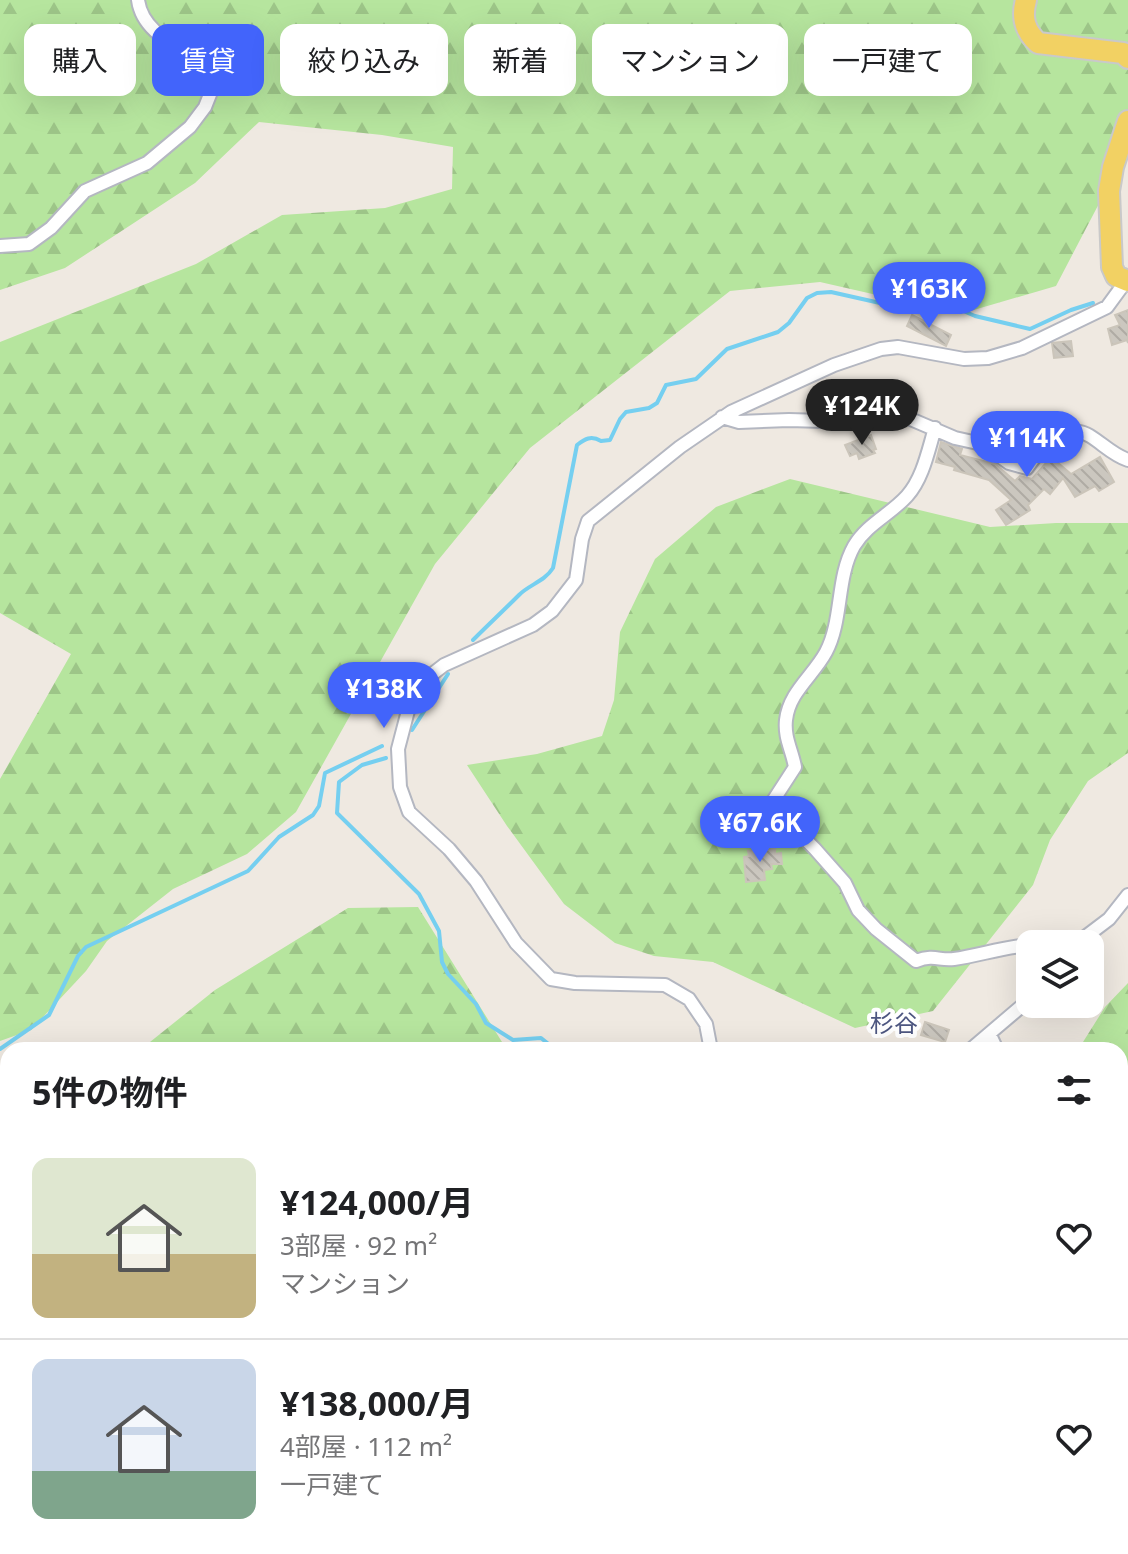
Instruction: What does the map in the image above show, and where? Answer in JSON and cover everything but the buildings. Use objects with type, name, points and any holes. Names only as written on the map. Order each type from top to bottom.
[{"type":"main road","points":[[1026,0],[1023,18],[1026,28],[1038,43],[1123,53],[1128,58]]},
{"type":"main road","points":[[1127,281],[1116,276],[1112,267],[1109,191],[1113,167],[1128,121]]},
{"type":"street","points":[[0,246],[29,244],[51,228],[85,191],[147,163],[190,127],[205,107],[213,87],[210,67],[150,28],[138,0]]},
{"type":"street","points":[[709,1042],[706,1024],[689,999],[665,985],[575,983],[551,979],[529,959],[476,881],[449,849],[409,812],[400,787],[398,749],[410,703],[422,682],[444,665],[533,625],[552,611],[576,580],[588,521],[629,486],[722,417],[834,365],[881,349],[918,348],[964,359],[988,358],[1022,348],[1107,307],[1127,281]]},
{"type":"street","points":[[722,417],[739,422],[823,421],[880,406],[955,438],[982,444],[1009,463],[1027,468],[1053,440],[1078,433],[1088,434],[1128,460]]},
{"type":"street","points":[[935,428],[917,483],[906,498],[871,525],[854,546],[844,571],[826,652],[793,697],[786,718],[785,739],[795,767],[771,804],[772,815],[807,841],[845,883],[858,910],[916,961],[936,956],[950,960],[1016,946]]},
{"type":"street","points":[[1094,930],[1109,919],[1128,895]]},
{"type":"street","points":[[981,1042],[1016,1012]]},
{"type":"street","points":[[990,1035],[993,1042]]},
{"type":"green space","points":[[0,0],[1128,0],[1128,148],[1056,286],[960,314],[820,282],[730,291],[530,448],[435,564],[296,812],[247,854],[173,889],[107,941],[86,971],[31,1030],[0,1041],[0,779],[71,654],[0,613],[0,342],[196,264],[282,215],[385,208],[452,189],[453,147],[382,135],[259,122],[195,183],[65,268],[0,290]]},
{"type":"green space","points":[[790,479],[990,527],[1128,523],[1128,753],[1088,781],[1050,840],[1033,885],[933,1011],[855,1028],[713,962],[654,956],[615,943],[564,904],[467,765],[537,754],[602,736],[614,700],[620,632],[655,559],[716,507]]},
{"type":"green space","points":[[418,907],[502,1042],[150,1042],[215,990],[348,908]]},
{"type":"green space","points":[[1128,983],[1128,1042],[1083,1042],[1098,1018],[1104,1018],[1104,1009]]},
{"type":"waterway","points":[[473,640],[519,595],[553,568],[577,445],[591,438],[610,440],[626,412],[649,408],[657,403],[666,385],[696,379],[727,349],[778,332],[789,323],[807,298],[817,293],[831,292],[880,303],[919,295],[929,296],[975,316],[1030,329],[1093,303]]},
{"type":"waterway","points":[[412,730],[448,674]]},
{"type":"waterway","points":[[10,1042],[49,1015],[78,956],[86,947],[248,871],[279,837],[313,815],[319,806],[325,773],[382,746]]},
{"type":"waterway","points":[[386,758],[362,765],[339,782],[337,813],[419,894],[439,931],[442,962],[448,974],[476,1004],[486,1023],[513,1040],[541,1038],[546,1042]]},
{"type":"district","name":"杉谷","points":[[894,1022]]}]
